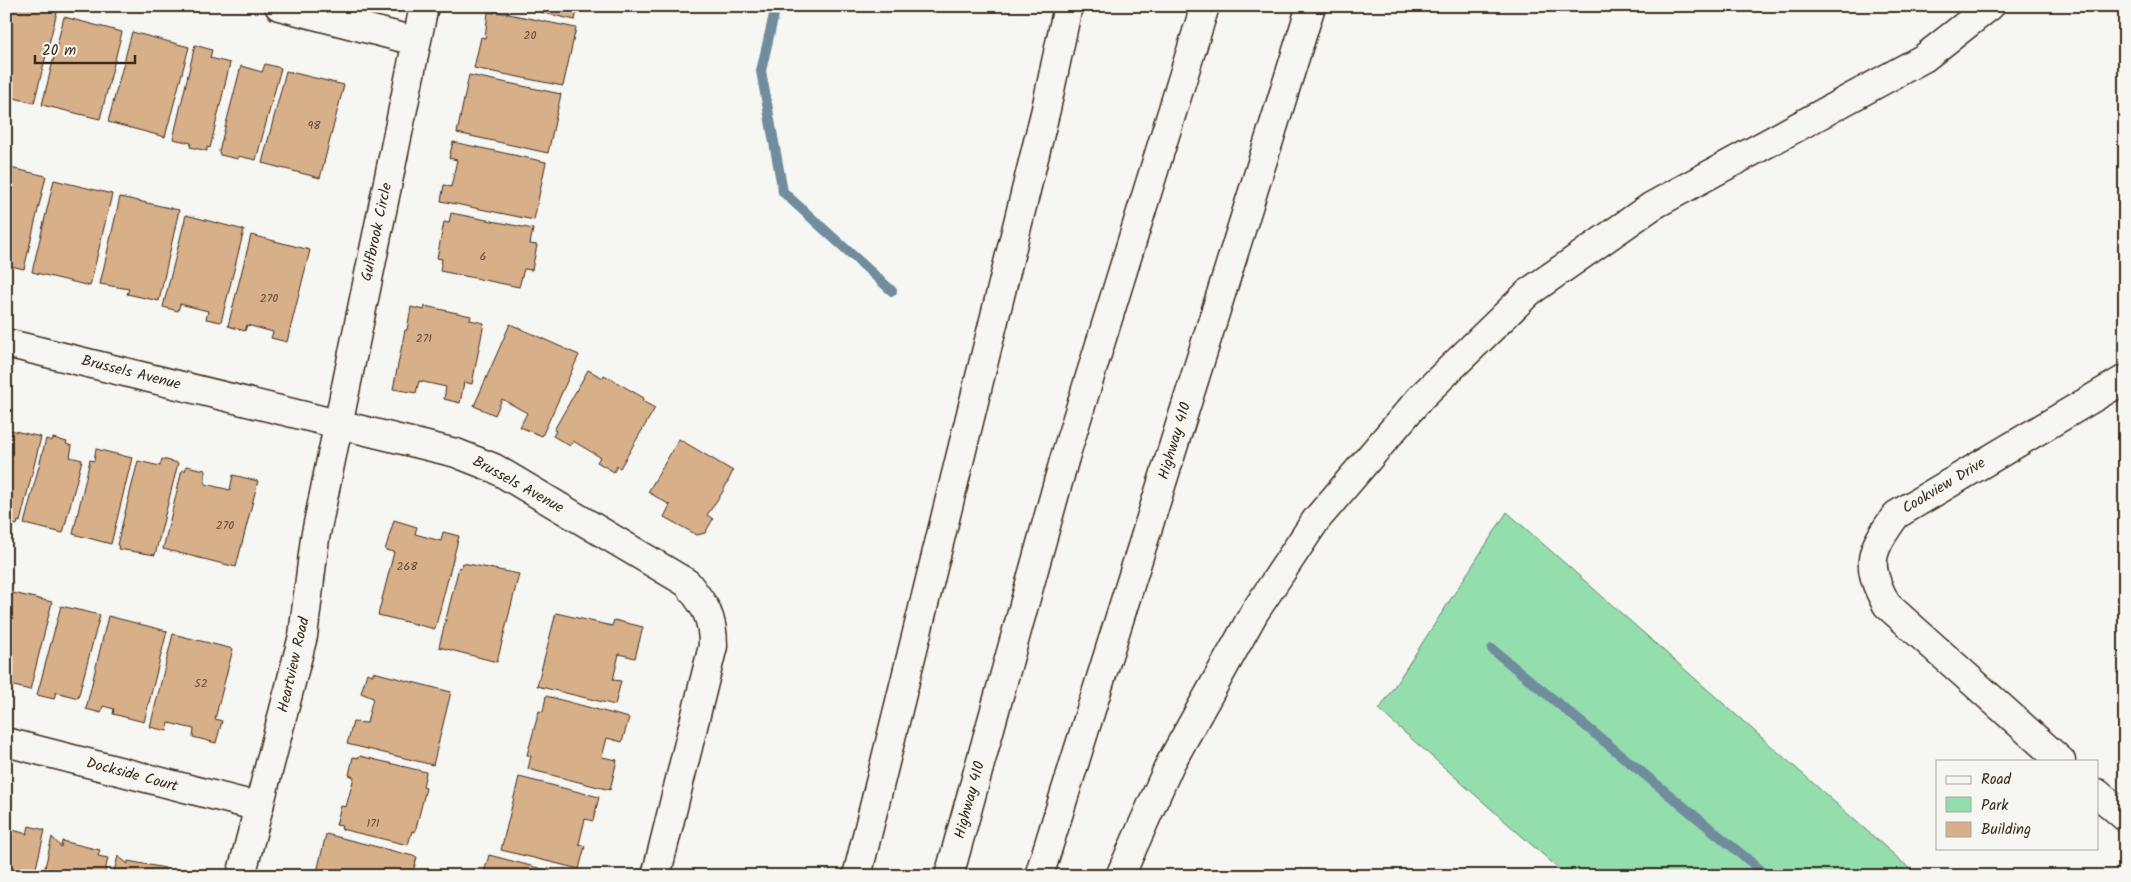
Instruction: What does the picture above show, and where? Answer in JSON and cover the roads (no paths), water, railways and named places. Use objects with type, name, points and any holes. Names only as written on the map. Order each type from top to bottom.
[{"type":"main road","points":[[279,6],[415,41]]},
{"type":"main road","name":"Gulfbrook Circle","points":[[339,423],[415,41],[424,6]]},
{"type":"main road","points":[[857,876],[1046,109],[1068,6]]},
{"type":"main road","name":"Highway 410","points":[[949,876],[1066,456],[1205,6]]},
{"type":"main road","name":"Highway 410","points":[[1039,876],[1311,6]]},
{"type":"main road","points":[[1120,876],[1170,764],[1254,613],[1316,520],[1421,397],[1530,292],[1652,206],[1924,58],[1990,6]]},
{"type":"main road","name":"Brussels Avenue","points":[[6,342],[456,453],[494,468],[687,583],[706,607],[713,626],[713,646],[656,876]]},
{"type":"main road","name":"Cookview Drive","points":[[2060,760],[1896,615],[1887,605],[1871,569],[1880,537],[1896,515],[2125,379]]},
{"type":"main road","name":"Heartview Road","points":[[241,876],[303,636],[315,538],[339,423]]},
{"type":"main road","name":"Dockside Court","points":[[6,742],[259,806]]},
{"type":"main road","points":[[2098,794],[2125,817]]},
{"type":"waterway","points":[[776,6],[761,71],[783,192],[892,291]]},
{"type":"waterway","points":[[1492,649],[1768,876]]}]
